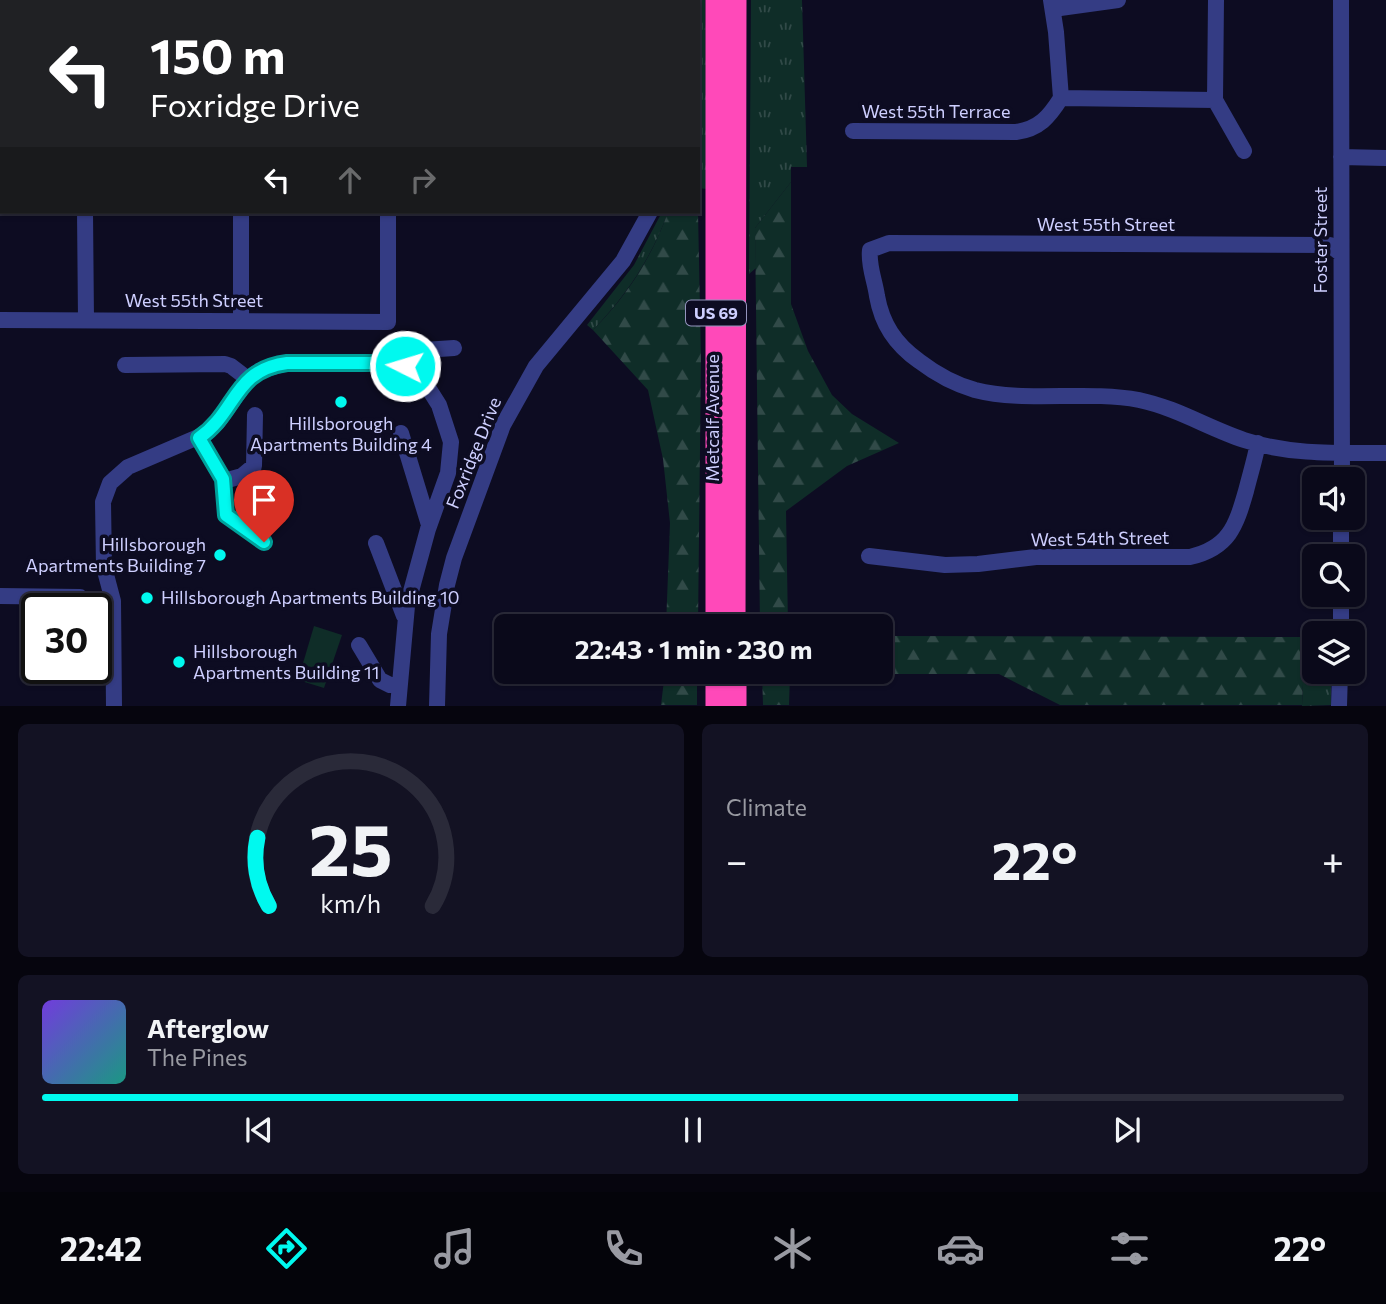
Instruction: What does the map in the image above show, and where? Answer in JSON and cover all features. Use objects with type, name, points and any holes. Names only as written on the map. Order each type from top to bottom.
[{"type":"highway","name":"Metcalf Avenue","points":[[716,0],[716,614]]},
{"type":"highway","points":[[726,0],[736,81]]},
{"type":"highway","name":"Metcalf Avenue","points":[[736,0],[736,614]]},
{"type":"highway","points":[[716,684],[716,705]]},
{"type":"highway","points":[[736,684],[736,705]]},
{"type":"street","points":[[1118,0],[1052,5],[1061,98],[1215,100]]},
{"type":"street","points":[[1216,0],[1215,100],[1244,151]]},
{"type":"street","name":"Foster Street","points":[[1341,0],[1342,467]]},
{"type":"street","name":"West 55th Terrace","points":[[853,131],[1031,130],[1043,122],[1061,98]]},
{"type":"street","points":[[1341,158],[1386,158]]},
{"type":"street","points":[[85,214],[86,320]]},
{"type":"street","points":[[241,214],[242,321]]},
{"type":"street","name":"West 55th Street","points":[[0,320],[388,322],[388,214]]},
{"type":"street","name":"Foxridge Drive","points":[[438,705],[439,634],[447,585],[454,558],[503,425],[536,366],[623,261],[649,214]]},
{"type":"street","name":"West 55th Street","points":[[1258,443],[1177,411],[1141,401],[1117,397],[998,394],[951,381],[910,355],[888,330],[881,315],[868,260],[870,250],[889,243],[1330,245],[1340,253]]},
{"type":"street","points":[[114,705],[114,606],[104,567],[104,495],[110,483],[123,470],[199,438],[218,422],[248,379],[260,371],[287,363],[396,363],[410,369],[424,349],[454,348]]},
{"type":"street","points":[[125,365],[225,365],[231,366],[248,379]]},
{"type":"street","name":"Foxridge Drive","points":[[398,705],[405,618],[429,525],[448,473],[451,452],[445,418],[426,382],[410,369]]},
{"type":"street","points":[[224,481],[242,476],[254,466],[256,415]]},
{"type":"street","points":[[401,433],[429,525]]},
{"type":"street","points":[[199,438],[224,481],[223,509],[226,515],[264,542]]},
{"type":"street","points":[[1258,443],[1304,452],[1386,453]]},
{"type":"street","name":"West 54th Street","points":[[869,556],[945,565],[1035,557],[1190,557],[1204,554],[1216,547],[1234,527],[1258,443]]},
{"type":"street","points":[[376,543],[405,618]]},
{"type":"street","points":[[0,596],[21,596]]},
{"type":"street","points":[[359,645],[380,680],[390,685],[399,684]]},
{"type":"street","points":[[1339,705],[1340,684]]},
{"type":"green space","points":[[700,0],[705,0],[707,189],[700,188]]},
{"type":"green space","points":[[751,0],[802,0],[807,167],[791,167],[791,182],[755,228],[756,268],[749,274]]},
{"type":"green space","points":[[791,182],[791,304],[808,351],[832,395],[852,414],[899,443],[847,466],[786,511],[788,614],[760,614],[755,228]]},
{"type":"green space","points":[[661,214],[667,214],[646,260],[627,290],[593,330],[587,325],[634,265]]},
{"type":"green space","points":[[667,214],[698,214],[701,359],[698,614],[666,614],[670,523],[663,459],[648,390],[593,330],[617,304],[637,275]]},
{"type":"green space","points":[[314,626],[342,635],[324,688],[298,680]]},
{"type":"green space","points":[[893,636],[1302,637],[1302,705],[1060,705],[999,674],[893,674]]},
{"type":"green space","points":[[664,684],[697,684],[697,705],[661,705]]},
{"type":"green space","points":[[762,684],[790,684],[789,705],[763,705]]},
{"type":"green space","points":[[1303,684],[1331,684],[1331,705],[1302,706]]},
{"type":"place","name":"Hillsborough Apartments Building 4","points":[[341,402]]},
{"type":"place","name":"Hillsborough Apartments Building 7","points":[[220,555]]},
{"type":"place","name":"Hillsborough Apartments Building 10","points":[[147,598]]},
{"type":"place","name":"Hillsborough Apartments Building 11","points":[[179,662]]},
{"type":"route","points":[[264,542],[226,515],[223,509],[223,479],[199,438],[218,422],[249,378],[270,367],[287,363],[396,363],[405,366]]}]
